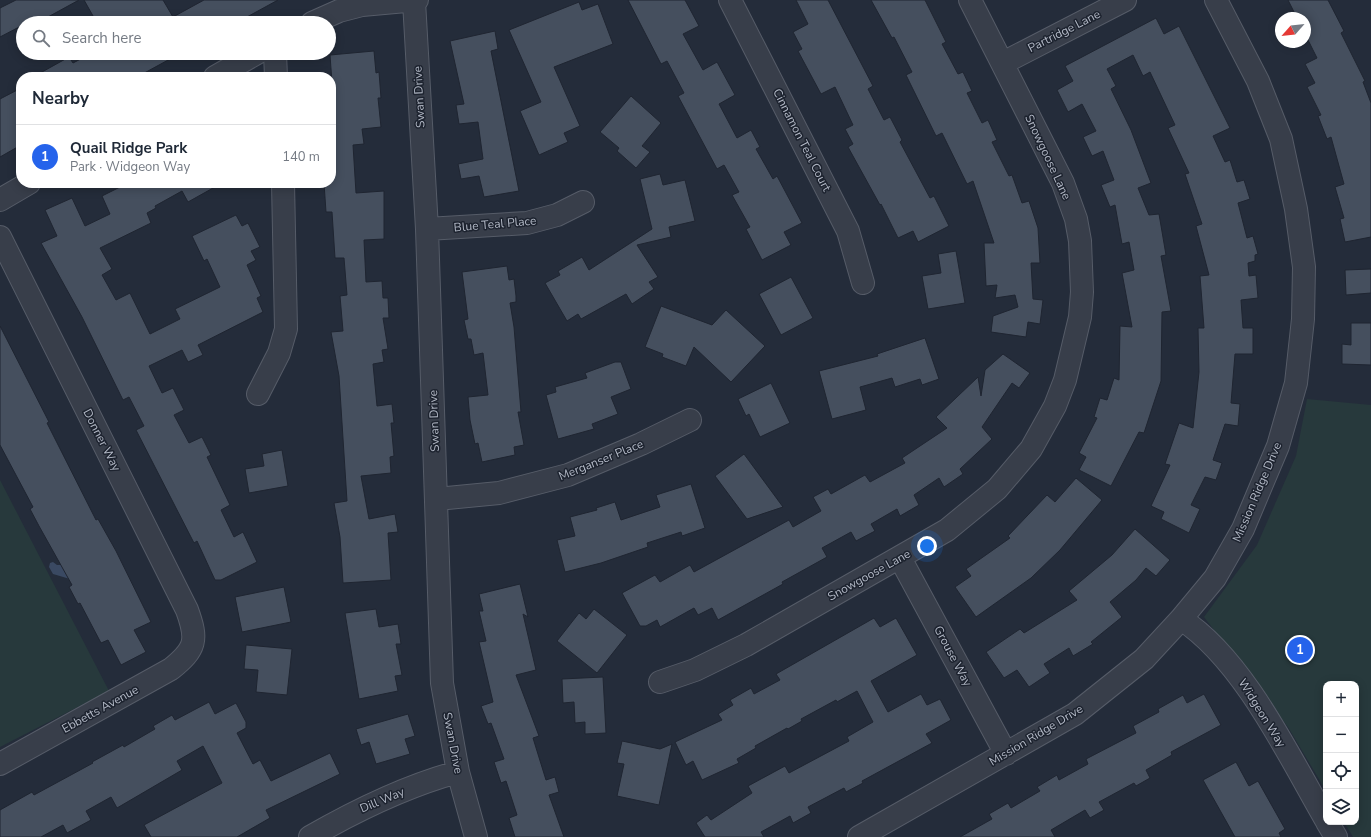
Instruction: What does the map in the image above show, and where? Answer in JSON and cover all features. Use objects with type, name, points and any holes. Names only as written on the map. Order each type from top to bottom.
[{"type":"street","points":[[328,16],[339,11],[362,5],[415,0]]},
{"type":"street","name":"Swan Drive","points":[[415,0],[427,229],[442,683],[458,772],[476,837]]},
{"type":"street","name":"Cinnamon Teal Court","points":[[730,0],[848,231],[863,283]]},
{"type":"street","name":"Snowgoose Lane","points":[[660,682],[695,670],[746,645],[947,530],[997,489],[1031,449],[1055,406],[1066,380],[1080,317],[1082,292],[1080,241],[1076,219],[1063,183],[970,0]]},
{"type":"street","name":"Partridge Lane","points":[[1003,63],[1125,0]]},
{"type":"street","name":"Mission Ridge Drive","points":[[859,837],[1075,714],[1144,659],[1181,619],[1215,578],[1243,529],[1278,446],[1296,383],[1303,319],[1304,267],[1296,209],[1281,139],[1258,80],[1216,0]]},
{"type":"street","points":[[224,72],[245,60]]},
{"type":"street","points":[[275,60],[276,72]]},
{"type":"street","points":[[0,200],[20,188]]},
{"type":"street","points":[[258,394],[279,353],[286,329],[283,188]]},
{"type":"street","name":"Blue Teal Place","points":[[427,229],[527,223],[557,215],[583,202]]},
{"type":"street","name":"Donner Way","points":[[0,237],[187,610],[194,628],[192,645]]},
{"type":"street","name":"Merganser Place","points":[[437,499],[498,493],[568,475],[641,444],[690,420]]},
{"type":"street","name":"Grouse Way","points":[[900,558],[1006,754]]},
{"type":"street","name":"Widgeon Way","points":[[1181,619],[1197,629],[1231,667],[1256,701],[1323,814]]},
{"type":"street","name":"Ebbetts Avenue","points":[[0,764],[171,669],[188,656],[192,645]]},
{"type":"street","name":"Dill Way","points":[[310,837],[359,809],[433,779],[458,772]]},
{"type":"street","name":"Widgeon Way","points":[[1329,825],[1336,837]]},
{"type":"shaded area","points":[[1307,399],[1371,405],[1371,837],[1353,837],[1346,825],[1359,825],[1359,681],[1323,681],[1323,786],[1288,727],[1204,617],[1257,545],[1296,456]]},
{"type":"shaded area","points":[[0,480],[109,691],[0,747]]},
{"type":"water","points":[[53,562],[57,565],[63,565],[70,579],[53,574],[49,567],[50,563]]},
{"type":"building","points":[[16,0],[79,0],[50,16],[16,16],[16,29],[0,37],[0,8]]},
{"type":"building","points":[[84,0],[163,0],[172,16],[93,16]]},
{"type":"building","points":[[204,0],[278,0],[249,16],[175,16]]},
{"type":"building","points":[[628,0],[685,0],[699,26],[683,34],[703,70],[717,62],[735,95],[719,104],[737,138],[751,130],[760,147],[756,149],[773,179],[777,176],[802,223],[784,232],[791,245],[762,260],[746,229],[750,227],[732,195],[739,192],[724,165],[717,169],[678,96],[684,93],[667,61],[661,64]]},
{"type":"building","points":[[796,0],[828,0],[873,86],[868,89],[884,120],[890,117],[902,140],[900,142],[930,198],[934,196],[949,226],[918,242],[913,231],[898,238],[881,204],[880,205],[848,147],[853,144],[845,129],[853,125],[835,87],[821,94],[798,51],[802,49],[793,32],[808,24]]},
{"type":"building","points":[[871,0],[925,0],[946,42],[942,44],[958,74],[963,72],[972,91],[967,93],[982,123],[988,120],[997,140],[992,142],[1009,176],[1012,175],[1022,203],[1029,201],[1038,228],[1040,263],[1031,263],[1033,299],[1043,300],[1040,324],[1028,322],[1026,337],[991,332],[993,316],[1018,307],[1015,295],[995,298],[997,285],[986,286],[984,243],[994,243],[973,181],[967,184],[942,133],[936,136],[906,75],[912,72],[894,37],[892,38]]},
{"type":"building","points":[[1288,0],[1328,0],[1344,31],[1341,33],[1365,81],[1363,82],[1371,103],[1371,237],[1345,242],[1340,219],[1344,218],[1335,187],[1344,184],[1331,137],[1327,139],[1318,116],[1321,115],[1307,87],[1315,83],[1305,64],[1317,58],[1311,46],[1311,12],[1294,12]]},
{"type":"building","points":[[579,2],[582,10],[598,4],[613,44],[554,67],[580,126],[564,133],[568,142],[539,155],[520,111],[541,102],[509,30]]},
{"type":"building","points":[[1156,18],[1164,34],[1179,26],[1230,128],[1213,136],[1225,162],[1230,160],[1237,182],[1244,180],[1250,199],[1238,203],[1247,238],[1253,236],[1258,254],[1255,255],[1255,261],[1248,263],[1249,276],[1256,275],[1258,298],[1241,300],[1243,328],[1253,328],[1253,354],[1235,354],[1231,403],[1240,404],[1238,426],[1225,424],[1213,460],[1222,463],[1216,480],[1205,477],[1191,505],[1200,509],[1189,533],[1161,519],[1164,512],[1151,506],[1170,465],[1165,464],[1179,423],[1193,428],[1199,372],[1198,328],[1204,328],[1200,276],[1209,275],[1196,226],[1202,224],[1185,174],[1189,173],[1168,128],[1175,125],[1150,72],[1143,76],[1133,55],[1107,69],[1116,86],[1111,89],[1131,130],[1151,183],[1138,188],[1149,215],[1159,214],[1166,255],[1161,256],[1171,311],[1162,312],[1161,381],[1144,433],[1139,432],[1111,486],[1079,470],[1086,457],[1079,453],[1097,418],[1094,417],[1100,398],[1107,400],[1114,378],[1119,380],[1120,326],[1132,327],[1122,273],[1134,270],[1129,242],[1122,244],[1115,205],[1110,207],[1101,185],[1114,180],[1103,151],[1092,156],[1083,137],[1096,131],[1082,104],[1068,112],[1057,90],[1073,81],[1065,66]]},
{"type":"building","points":[[495,31],[498,49],[491,51],[519,191],[484,197],[479,176],[461,179],[458,164],[483,159],[478,122],[459,124],[456,105],[464,104],[450,41]]},
{"type":"building","points":[[374,51],[376,73],[379,72],[381,98],[378,98],[381,127],[362,129],[364,144],[353,145],[356,193],[384,191],[384,239],[364,240],[366,282],[382,281],[383,298],[388,298],[389,318],[383,318],[388,349],[382,350],[384,362],[373,364],[377,406],[392,404],[394,423],[391,423],[394,456],[390,457],[391,473],[361,476],[369,519],[395,514],[398,532],[388,533],[391,580],[343,583],[340,537],[334,503],[347,501],[339,376],[331,332],[343,331],[340,296],[347,295],[344,258],[335,258],[332,212],[326,212],[324,188],[336,188],[336,72],[331,72],[330,60],[336,60],[336,54]]},
{"type":"building","points":[[64,60],[71,60],[73,63],[79,60],[168,60],[146,72],[42,72]]},
{"type":"building","points":[[16,91],[16,148],[0,157],[0,99]]},
{"type":"building","points":[[631,96],[661,123],[642,146],[650,152],[636,168],[617,151],[619,148],[600,132]]},
{"type":"building","points":[[660,174],[663,185],[685,180],[695,221],[669,227],[671,237],[637,245],[658,277],[649,282],[654,289],[632,304],[626,294],[581,319],[578,314],[567,321],[545,283],[560,275],[558,271],[582,257],[589,270],[652,229],[640,179]]},
{"type":"building","points":[[118,188],[213,188],[188,202],[182,191],[155,206],[156,208],[147,213],[151,223],[100,248],[112,269],[102,275],[116,300],[130,293],[150,334],[180,319],[175,309],[220,287],[207,259],[204,261],[192,236],[236,215],[242,226],[248,223],[260,247],[251,251],[256,260],[247,265],[261,296],[257,298],[263,312],[198,345],[203,355],[188,362],[182,350],[149,366],[162,393],[173,388],[184,410],[174,415],[189,443],[202,437],[211,455],[207,457],[230,505],[221,510],[234,537],[243,532],[257,562],[221,580],[215,580],[197,541],[194,543],[136,430],[144,426],[129,397],[123,400],[82,317],[41,243],[57,236],[45,210],[72,198],[85,226],[110,214],[102,196]]},
{"type":"building","points":[[956,251],[965,303],[928,309],[922,276],[941,273],[938,254]]},
{"type":"building","points":[[507,266],[509,280],[514,279],[516,296],[516,302],[510,303],[514,327],[521,412],[518,412],[524,445],[514,447],[515,455],[482,462],[478,443],[475,444],[470,420],[468,397],[488,395],[483,353],[474,355],[471,339],[468,339],[464,320],[468,319],[462,272]]},
{"type":"building","points":[[1371,269],[1371,293],[1346,295],[1345,270]]},
{"type":"building","points":[[791,277],[813,318],[781,335],[759,294]]},
{"type":"building","points":[[661,306],[712,325],[726,310],[765,346],[731,382],[694,347],[686,366],[662,357],[663,354],[645,347]]},
{"type":"building","points":[[1351,323],[1371,323],[1371,365],[1342,364],[1342,344],[1351,345]]},
{"type":"building","points":[[0,326],[49,422],[47,423],[96,520],[98,519],[116,551],[151,622],[134,630],[146,652],[121,665],[108,640],[101,643],[80,603],[78,604],[69,587],[72,585],[30,509],[33,507],[0,445]]},
{"type":"building","points":[[925,338],[939,379],[922,385],[920,379],[895,387],[892,378],[860,387],[866,410],[832,419],[819,371],[878,356],[877,354]]},
{"type":"building","points":[[1003,354],[1030,373],[1019,388],[1012,383],[982,427],[992,439],[960,469],[963,474],[944,487],[939,478],[914,495],[919,505],[900,516],[897,509],[871,524],[875,531],[856,541],[851,532],[822,548],[827,557],[782,582],[783,584],[718,620],[712,608],[698,615],[694,608],[660,627],[657,620],[646,626],[640,626],[622,593],[655,575],[660,582],[690,565],[694,572],[789,520],[793,527],[821,511],[813,497],[828,489],[831,494],[865,475],[870,482],[905,463],[902,458],[947,428],[936,417],[978,377],[981,396],[985,370]]},
{"type":"building","points":[[615,362],[621,362],[631,389],[611,397],[618,414],[592,424],[594,429],[558,439],[546,395],[556,392],[555,387],[587,378],[585,373]]},
{"type":"building","points":[[771,383],[790,423],[760,437],[749,414],[746,416],[738,399]]},
{"type":"building","points":[[282,450],[288,486],[249,493],[245,469],[264,466],[262,454]]},
{"type":"building","points":[[744,454],[783,507],[747,519],[715,476]]},
{"type":"building","points":[[1076,478],[1102,500],[1060,550],[1031,578],[976,617],[955,587],[971,576],[966,569],[1010,538],[1008,536],[1047,495],[1055,502]]},
{"type":"building","points":[[691,484],[705,528],[682,536],[681,532],[647,543],[648,547],[601,563],[565,572],[557,540],[575,536],[570,517],[597,510],[596,508],[615,502],[621,520],[660,507],[656,495]]},
{"type":"building","points":[[1135,529],[1170,560],[1156,576],[1146,568],[1136,580],[1110,602],[1122,617],[1091,642],[1093,644],[1073,656],[1069,648],[1044,664],[1050,673],[1029,687],[1017,670],[1004,678],[986,652],[1020,629],[1024,633],[1077,600],[1069,591],[1112,555]]},
{"type":"building","points":[[520,584],[528,617],[523,614],[536,670],[516,675],[539,736],[533,738],[546,780],[555,777],[559,792],[549,795],[564,837],[515,837],[509,818],[517,815],[506,781],[501,783],[494,762],[504,759],[491,723],[488,724],[481,706],[493,702],[479,642],[486,641],[479,611],[483,611],[479,594]]},
{"type":"building","points":[[284,587],[291,622],[242,632],[235,597]]},
{"type":"building","points":[[376,609],[379,627],[398,624],[401,644],[396,644],[402,675],[395,676],[398,691],[359,699],[345,613]]},
{"type":"building","points":[[594,609],[627,635],[597,673],[557,641],[579,613],[586,619]]},
{"type":"building","points":[[874,618],[880,627],[896,618],[917,655],[871,681],[888,712],[921,694],[927,705],[940,699],[951,720],[926,734],[932,743],[862,781],[863,783],[846,792],[844,788],[808,807],[811,813],[793,823],[790,816],[761,832],[764,837],[705,837],[696,823],[707,815],[711,820],[752,793],[748,786],[785,766],[789,773],[849,741],[847,737],[873,722],[857,691],[837,702],[836,700],[801,719],[802,721],[788,729],[787,728],[755,746],[756,748],[737,759],[739,763],[702,780],[693,761],[686,765],[675,742],[722,720],[718,714],[733,705],[730,700],[751,688],[754,694],[780,680],[776,674]]},
{"type":"building","points":[[246,645],[292,649],[287,695],[256,692],[258,670],[244,669]]},
{"type":"building","points":[[603,677],[606,733],[585,734],[585,722],[575,723],[574,702],[563,703],[562,679]]},
{"type":"building","points":[[1204,694],[1221,725],[1171,752],[1172,755],[1146,770],[1150,778],[1136,786],[1134,783],[1099,802],[1104,810],[1090,818],[1085,810],[1051,830],[1055,837],[960,837],[992,819],[989,814],[1008,803],[1011,808],[1040,791],[1037,787],[1057,775],[1059,780],[1088,764],[1086,759],[1136,733],[1133,726],[1159,712],[1158,709],[1183,695],[1187,703]]},
{"type":"building","points":[[209,702],[215,714],[236,703],[246,722],[246,728],[237,733],[253,764],[260,760],[271,781],[330,753],[340,774],[266,810],[270,818],[237,837],[151,837],[144,825],[222,783],[203,746],[177,761],[182,770],[117,808],[111,797],[86,811],[91,820],[67,833],[63,825],[41,837],[0,837],[0,810],[32,792],[34,795],[123,745],[124,747],[155,729],[153,726],[172,715],[175,720]]},
{"type":"building","points":[[408,714],[415,736],[405,739],[410,754],[376,764],[369,742],[361,745],[356,729]]},
{"type":"building","points":[[622,741],[660,749],[672,744],[659,805],[617,796],[624,764],[617,763]]},
{"type":"building","points":[[1236,762],[1249,786],[1258,781],[1285,829],[1279,833],[1281,837],[1235,837],[1203,780]]},
{"type":"place","name":"Quail Ridge Park","points":[[1300,650]]}]
